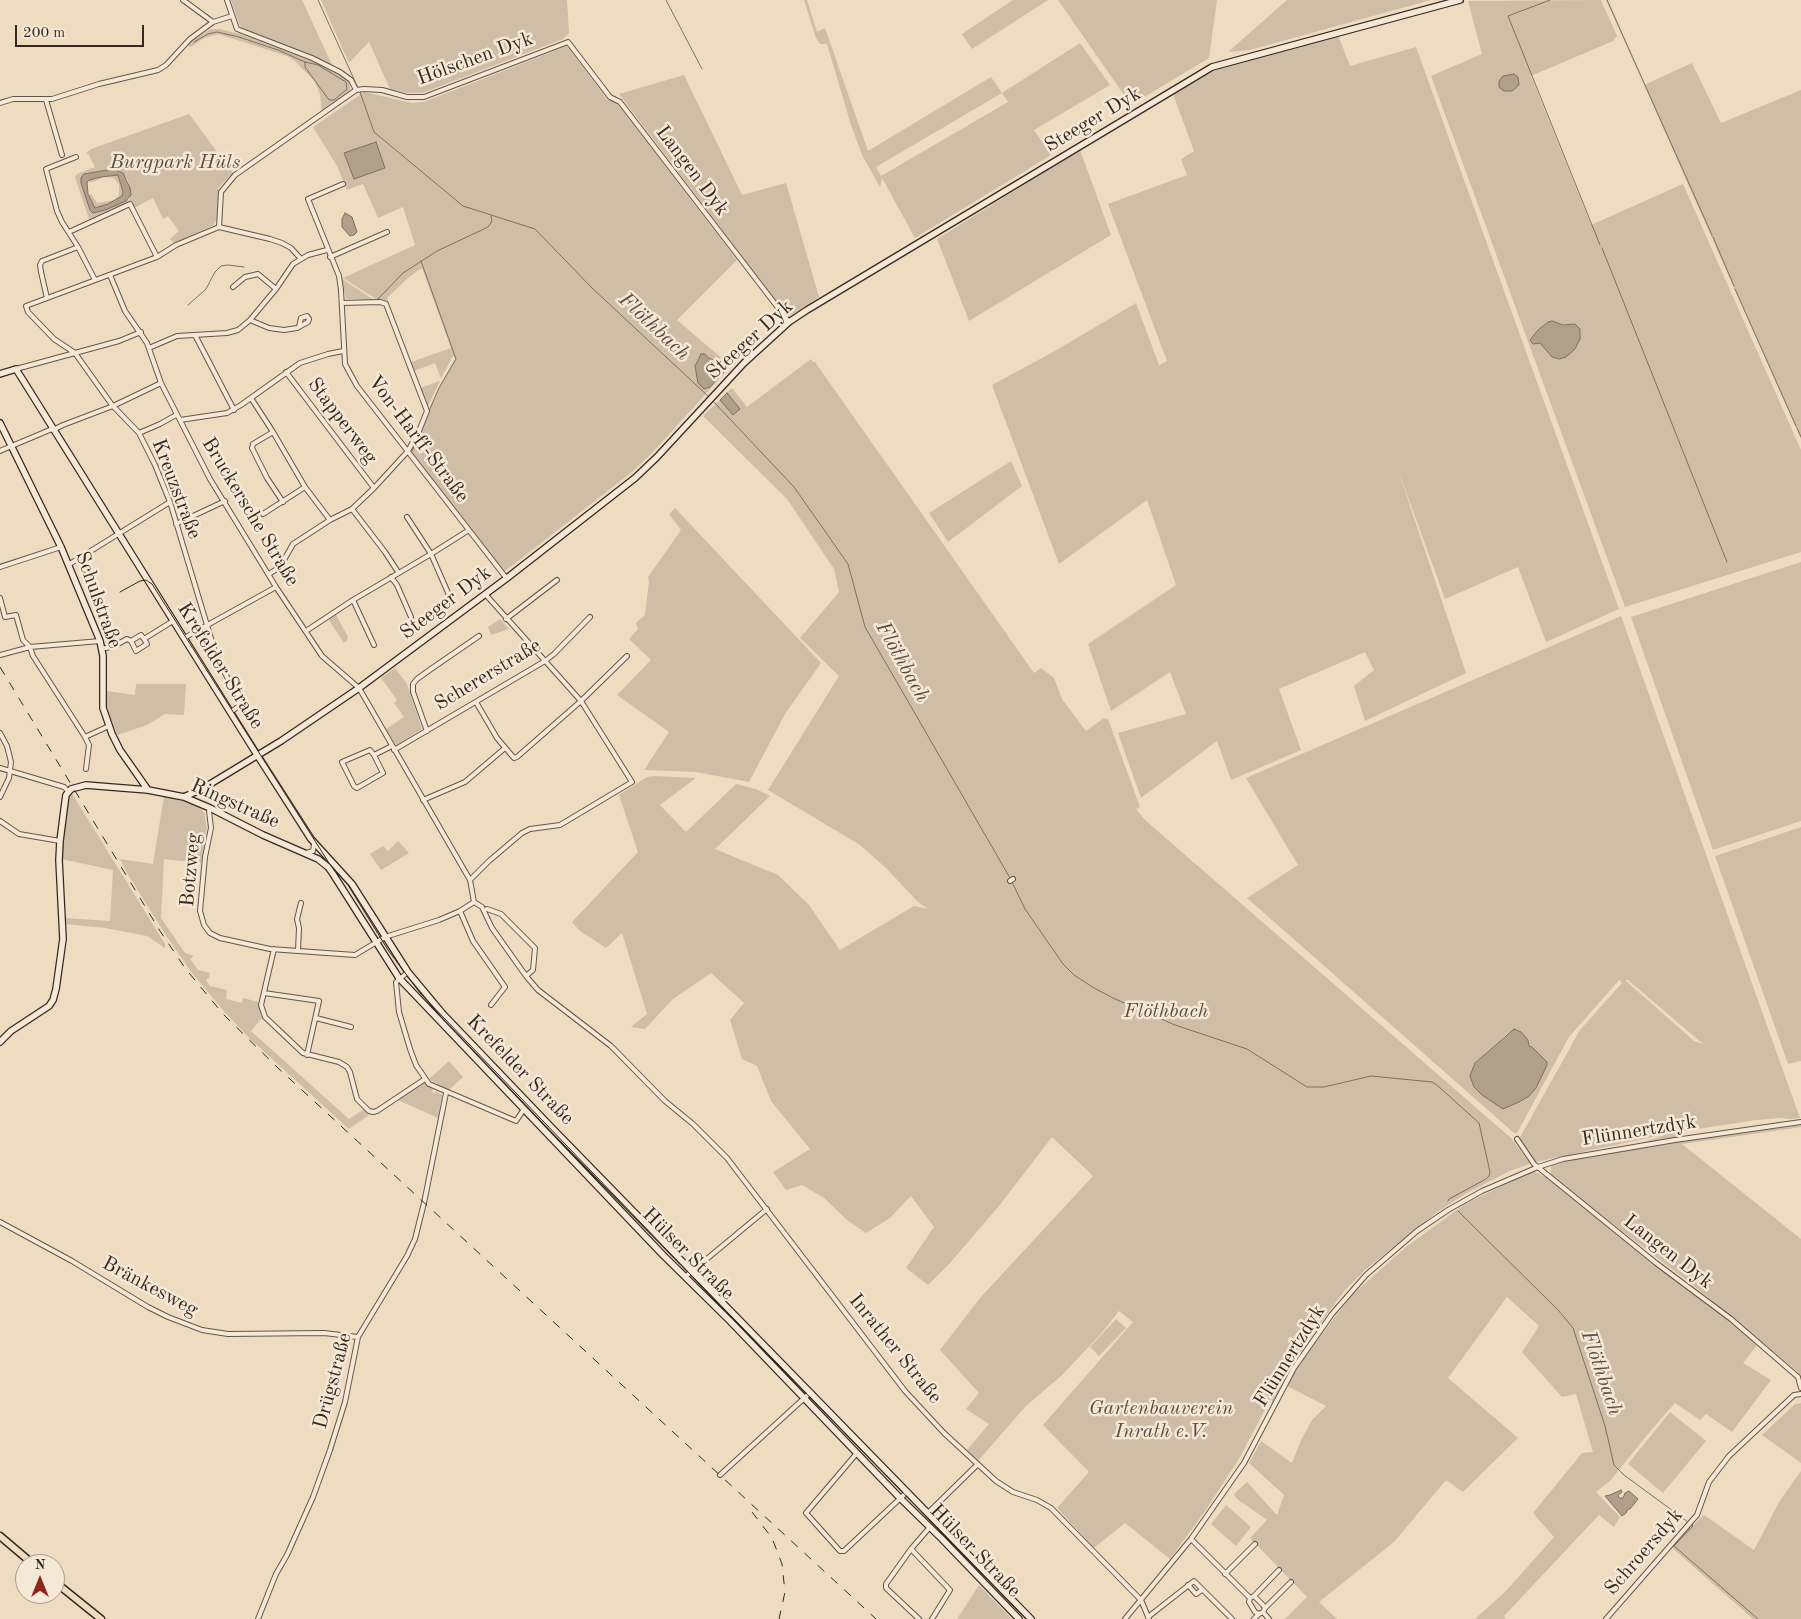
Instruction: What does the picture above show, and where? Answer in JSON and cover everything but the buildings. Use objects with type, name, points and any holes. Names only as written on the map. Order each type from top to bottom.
[{"type":"main road","points":[[0,1536],[21,1554]]},
{"type":"main road","points":[[65,1590],[101,1619]]},
{"type":"street","points":[[183,0],[213,22]]},
{"type":"street","points":[[227,0],[237,29],[312,58],[340,72],[351,80],[356,90]]},
{"type":"street","name":"Steeger Dyk","points":[[184,797],[202,789],[258,755],[359,688],[507,579],[635,478],[657,457],[744,363],[789,322],[1212,67],[1460,0]]},
{"type":"street","points":[[0,103],[13,99],[46,100],[99,84],[158,70],[166,65],[190,39],[213,22],[232,16]]},
{"type":"street","name":"Langen Dyk","points":[[568,42],[610,97],[620,102],[789,322]]},
{"type":"street","name":"Hölschen Dyk","points":[[219,227],[221,192],[235,175],[356,90],[382,90],[407,97],[424,97],[568,42]]},
{"type":"street","points":[[46,100],[62,155]]},
{"type":"street","points":[[76,156],[46,169],[57,211],[95,280]]},
{"type":"street","name":"Von-Harff-Straße","points":[[343,184],[308,199],[338,276],[342,303],[345,364],[352,378],[507,579]]},
{"type":"street","points":[[69,232],[130,204],[156,257]]},
{"type":"street","points":[[78,247],[42,261],[40,265],[41,272],[48,298],[156,257],[176,245],[219,227],[276,241],[291,248],[301,258]]},
{"type":"street","points":[[330,258],[386,232]]},
{"type":"street","points":[[149,348],[177,336],[233,332],[244,326],[276,289],[293,264],[301,258],[327,250]]},
{"type":"street","points":[[233,287],[245,277],[258,274],[276,289]]},
{"type":"street","name":"Bruckersche Straße","points":[[110,275],[125,311],[141,332],[149,348],[160,383],[197,456],[276,587],[322,656],[359,688],[470,880],[474,902]]},
{"type":"street","name":"Kreuzstraße","points":[[48,298],[26,306],[28,312],[54,339],[75,353],[113,406],[139,433],[155,464],[170,502],[216,655],[240,699],[240,705],[230,712]]},
{"type":"street","points":[[269,574],[280,567],[293,544],[330,520],[352,509],[374,488],[408,452],[427,411],[386,304],[380,302],[342,303]]},
{"type":"street","points":[[250,320],[276,330],[291,330],[299,327]]},
{"type":"street","points":[[0,374],[126,339],[141,332]]},
{"type":"street","points":[[195,335],[234,410]]},
{"type":"street","name":"Stapperweg","points":[[180,420],[227,413],[300,363],[343,351]]},
{"type":"street","name":"Krefelder Straße","points":[[16,369],[52,430],[314,843],[352,884],[408,972],[443,1014],[612,1188]]},
{"type":"street","name":"Stapperweg","points":[[286,372],[374,488]]},
{"type":"street","points":[[0,451],[11,445],[113,406],[160,383]]},
{"type":"street","points":[[251,398],[305,487],[330,520]]},
{"type":"street","points":[[139,433],[176,415]]},
{"type":"street","name":"Schulstraße","points":[[0,423],[61,547],[100,641],[102,649],[103,708],[109,726],[120,750],[148,790]]},
{"type":"street","points":[[273,432],[253,444],[252,448],[267,478],[283,502]]},
{"type":"street","points":[[264,514],[305,487]]},
{"type":"street","points":[[176,524],[225,501]]},
{"type":"street","points":[[68,565],[170,502]]},
{"type":"street","points":[[352,509],[398,572]]},
{"type":"street","points":[[408,517],[431,554],[449,595]]},
{"type":"street","points":[[306,631],[398,572],[469,530]]},
{"type":"street","points":[[0,567],[61,547]]},
{"type":"street","points":[[391,577],[397,585],[411,617]]},
{"type":"street","points":[[506,619],[557,580]]},
{"type":"street","points":[[184,638],[206,624],[276,587]]},
{"type":"street","points":[[470,880],[522,833],[530,829],[560,825],[632,782],[581,701],[486,595]]},
{"type":"street","points":[[0,598],[5,617],[16,615],[23,640],[30,647],[33,656],[85,737],[89,745],[86,769]]},
{"type":"street","points":[[353,600],[374,645]]},
{"type":"street","name":"Schererstraße","points":[[393,748],[476,702],[544,661],[554,654],[590,617]]},
{"type":"street","points":[[144,639],[173,621]]},
{"type":"street","points":[[102,649],[114,646],[127,639],[130,641],[141,635],[146,644],[136,650],[130,641]]},
{"type":"street","points":[[427,730],[413,692],[413,684],[417,679],[479,636]]},
{"type":"street","points":[[0,655],[30,647],[100,641]]},
{"type":"street","points":[[476,702],[489,727],[514,758],[581,701],[627,656]]},
{"type":"street","points":[[85,737],[109,726]]},
{"type":"street","points":[[0,733],[10,753],[9,778],[0,797]]},
{"type":"street","points":[[374,755],[393,748]]},
{"type":"street","points":[[423,800],[465,782],[505,748]]},
{"type":"street","points":[[370,750],[374,755],[383,773],[357,788],[354,786],[342,762],[370,750]]},
{"type":"street","points":[[0,768],[64,788],[68,791],[65,802],[59,860],[63,938],[60,971],[53,1000],[43,1011],[11,1031],[0,1042]]},
{"type":"street","name":"Ringstraße","points":[[68,791],[86,785],[148,790],[184,797],[263,835],[306,853],[328,867]]},
{"type":"street","name":"Botzweg","points":[[210,808],[211,828],[204,858],[200,906],[202,921],[210,932],[220,938],[274,949],[355,955],[385,937],[427,925],[460,911],[474,902]]},
{"type":"street","points":[[0,821],[19,834],[60,841]]},
{"type":"street","points":[[306,853],[313,851],[314,843]]},
{"type":"street","name":"Krefelder Straße","points":[[328,867],[399,978],[548,1134]]},
{"type":"street","points":[[474,902],[502,914],[535,948],[533,970],[526,976],[492,928],[485,908]]},
{"type":"street","points":[[298,951],[300,928],[297,919],[301,903]]},
{"type":"street","points":[[460,911],[473,941],[505,987],[491,1004]]},
{"type":"street","points":[[274,949],[262,1004],[265,1017],[298,1050],[307,1055],[339,1062],[347,1067],[357,1099],[373,1112],[425,1079]]},
{"type":"street","points":[[408,972],[399,978],[396,984],[399,1012],[416,1065],[428,1084],[516,1121],[524,1110]]},
{"type":"street","name":"Inrather Straße","points":[[526,976],[538,990],[611,1046],[669,1105],[693,1124],[727,1158],[905,1390],[944,1433],[996,1481],[1013,1492],[1037,1500],[1051,1508],[1141,1600],[1149,1618],[1188,1585]]},
{"type":"street","points":[[264,993],[317,1000],[319,1003],[307,1055]]},
{"type":"street","points":[[316,1018],[351,1027]]},
{"type":"street","name":"Drügstraße","points":[[258,1619],[276,1574],[313,1497],[330,1450],[345,1402],[358,1337],[407,1256],[415,1239],[446,1092]]},
{"type":"street","name":"Flünnertzdyk","points":[[1125,1619],[1191,1540],[1244,1463],[1294,1368],[1332,1314],[1354,1288],[1386,1257],[1432,1220],[1482,1191],[1538,1167],[1563,1159],[1675,1140],[1801,1122]]},
{"type":"street","name":"Hülser Straße","points":[[548,1134],[900,1498],[1020,1619]]},
{"type":"street","name":"Langen Dyk","points":[[1516,1139],[1538,1167],[1656,1263],[1731,1319],[1798,1377],[1801,1388]]},
{"type":"street","name":"Hülser Straße","points":[[612,1188],[1031,1619]]},
{"type":"street","points":[[685,1277],[767,1209]]},
{"type":"street","name":"Bränkesweg","points":[[0,1222],[72,1261],[161,1314],[202,1330],[228,1334],[324,1332],[358,1337]]},
{"type":"street","points":[[720,1475],[811,1392]]},
{"type":"street","name":"Schroersdyk","points":[[1606,1619],[1697,1515],[1709,1482],[1729,1456],[1794,1395],[1801,1394]]},
{"type":"street","points":[[857,1453],[806,1513],[840,1551],[844,1551],[907,1492]]},
{"type":"street","name":"Hülser Straße","points":[[928,1513],[978,1464]]},
{"type":"street","points":[[919,1619],[886,1588],[886,1584],[911,1549],[930,1527]]},
{"type":"street","points":[[1191,1540],[1225,1574],[1252,1597],[1269,1619]]},
{"type":"street","points":[[1225,1574],[1255,1544]]},
{"type":"street","points":[[911,1549],[950,1590],[932,1619]]},
{"type":"street","points":[[1262,1611],[1251,1607],[1249,1602],[1279,1570]]},
{"type":"street","points":[[1202,1590],[1196,1594],[1188,1585],[1194,1580],[1232,1619]]},
{"type":"street","points":[[1254,1619],[1291,1582]]},
{"type":"green space","points":[[231,0],[302,0],[332,65],[244,29],[240,26]]},
{"type":"green space","points":[[321,0],[567,0],[569,33],[563,39],[422,93],[408,93],[390,89],[369,42],[349,63]]},
{"type":"green space","points":[[804,0],[807,0],[817,32],[825,28],[868,151],[991,77],[1002,93],[1080,43],[1110,85],[1034,130],[1051,155],[915,238],[882,178],[880,187],[862,155],[827,44],[820,44],[816,38]],"holes":[[[1002,93],[1008,102],[881,176],[876,167]]]},
{"type":"green space","points":[[1013,0],[1048,0],[972,49],[962,34]]},
{"type":"green space","points":[[1058,0],[1217,0],[1209,58],[1131,105]]},
{"type":"green space","points":[[1287,0],[1431,0],[1250,50],[1228,52]]},
{"type":"green space","points":[[1601,0],[1617,36],[1613,41],[1531,76],[1591,225],[1683,184],[1801,450],[1801,552],[1625,607],[1431,76],[1482,54],[1468,1]],"holes":[[[1552,321],[1563,325],[1575,324],[1580,334],[1566,357],[1559,359],[1552,357],[1540,343],[1533,344],[1530,340],[1545,324]]]},
{"type":"green space","points":[[1606,0],[1608,0],[1643,83]]},
{"type":"green space","points":[[211,29],[220,29],[240,34],[316,62],[350,82],[350,90],[322,113],[320,94],[315,82],[295,61],[287,56],[218,34],[204,38],[191,47],[186,45]]},
{"type":"green space","points":[[1338,35],[1350,66],[1416,47],[1619,609],[1546,642],[1518,567],[1445,599],[1397,467],[1466,673],[1365,721],[1354,686],[1374,670],[1365,652],[1279,689],[1301,750],[1231,780],[1217,741],[1141,798],[1118,733],[1186,714],[1170,672],[1111,711],[1088,644],[1176,585],[1147,500],[1059,564],[992,385],[1053,352],[1136,303],[1159,365],[1167,361],[1108,204],[1187,175],[1181,159],[1194,151],[1173,94],[1216,70]]},
{"type":"green space","points":[[567,46],[607,99],[617,103],[737,260],[677,320],[731,366],[653,452],[632,472],[504,572],[411,451],[438,389],[455,359],[454,356],[451,358],[441,378],[435,363],[414,371],[411,362],[451,348],[422,268],[408,278],[387,298],[389,303],[376,299],[343,278],[415,245],[403,207],[378,218],[363,184],[347,190],[337,166],[313,127],[364,92],[412,103],[424,102]],"holes":[[[707,357],[715,361],[722,373],[710,387],[705,388],[696,363]]]},
{"type":"green space","points":[[1692,63],[1721,123],[1801,90],[1801,439],[1644,85]]},
{"type":"green space","points":[[684,75],[742,195],[786,183],[819,297],[788,317],[619,94]]},
{"type":"green space","name":"Burgpark Hüls","points":[[189,114],[233,173],[218,188],[218,215],[214,225],[174,243],[170,239],[179,231],[168,216],[163,219],[153,198],[134,208],[130,202],[89,219],[75,177],[77,174],[95,167],[86,153],[91,149]],"holes":[[[114,169],[120,170],[128,180],[130,199],[93,213],[90,210],[81,183],[84,174]]]},
{"type":"green space","points":[[1080,150],[1111,235],[969,321],[937,239]]},
{"type":"green space","points":[[118,175],[123,192],[122,196],[115,200],[119,195],[119,185],[114,178],[105,177],[87,182],[101,177]]},
{"type":"green space","points":[[91,194],[97,203],[115,200],[95,208],[88,195]]},
{"type":"green space","points":[[342,279],[374,300],[346,299]]},
{"type":"green space","name":"Gartenbauverein Inrath e.V.","points":[[811,359],[815,362],[1034,673],[1041,668],[1054,678],[1062,699],[1086,731],[1104,718],[1108,719],[1140,807],[1136,809],[1145,820],[1511,1138],[1530,1164],[1510,1171],[1465,1194],[1436,1213],[1365,1270],[1345,1290],[1292,1366],[1295,1369],[1351,1296],[1406,1247],[1465,1204],[1533,1171],[1548,1178],[1758,1344],[1743,1363],[1771,1380],[1732,1432],[1706,1414],[1700,1420],[1675,1403],[1610,1481],[1596,1492],[1620,1517],[1614,1527],[1599,1515],[1504,1616],[1506,1619],[1475,1619],[1506,1591],[1554,1537],[1533,1513],[1582,1453],[1593,1452],[1576,1394],[1562,1397],[1522,1352],[1539,1326],[1507,1297],[1448,1378],[1518,1438],[1463,1492],[1446,1480],[1394,1542],[1319,1602],[1337,1619],[1285,1619],[1307,1597],[1250,1538],[1267,1520],[1237,1499],[1234,1494],[1247,1482],[1277,1515],[1284,1495],[1249,1463],[1261,1441],[1292,1463],[1301,1440],[1312,1420],[1326,1406],[1285,1385],[1293,1370],[1273,1403],[1271,1398],[1239,1459],[1203,1514],[1170,1559],[1125,1523],[1094,1548],[1057,1508],[1089,1472],[1043,1425],[1133,1322],[1119,1311],[1100,1335],[1061,1376],[1025,1407],[978,1461],[967,1450],[989,1424],[966,1409],[979,1393],[940,1350],[980,1298],[1093,1176],[1052,1137],[999,1206],[950,1263],[928,1285],[906,1268],[934,1227],[911,1196],[890,1218],[866,1233],[847,1220],[824,1198],[802,1185],[786,1190],[773,1172],[810,1149],[771,1101],[757,1066],[742,1059],[730,1020],[744,1003],[711,973],[673,999],[645,1029],[631,1027],[647,1014],[622,933],[606,948],[580,931],[572,922],[638,852],[619,795],[647,777],[654,776],[696,778],[660,805],[686,832],[736,784],[756,789],[770,796],[715,849],[778,875],[809,905],[840,950],[914,906],[928,909],[917,901],[886,868],[860,845],[768,790],[839,676],[800,638],[839,592],[834,569],[787,499],[703,416],[732,388],[747,407]]},
{"type":"green space","points":[[440,381],[427,408],[420,388]]},
{"type":"green space","points":[[1011,461],[1022,486],[948,542],[929,513]]},
{"type":"green space","points":[[675,508],[821,663],[785,714],[749,782],[696,772],[644,770],[669,732],[617,695],[651,660],[629,639],[638,629],[636,623],[645,615],[648,577],[681,530],[669,514]]},
{"type":"green space","points":[[1801,562],[1801,821],[1713,850],[1631,617]]},
{"type":"green space","points":[[336,615],[348,637],[344,643],[329,620]]},
{"type":"green space","points":[[1621,616],[1800,1118],[1756,1120],[1678,1132],[1683,1141],[1801,1125],[1801,1127],[1795,1128],[1682,1144],[1801,1239],[1801,1381],[1798,1372],[1694,1286],[1551,1174],[1551,1164],[1611,1153],[1671,1133],[1536,1162],[1519,1139],[1580,1030],[1622,983],[1619,980],[1569,1037],[1517,1133],[1514,1133],[1247,898],[1298,865],[1246,778]],"holes":[[[1625,980],[1628,980],[1703,1044],[1694,1041]],[[1509,1032],[1532,1047],[1547,1062],[1475,1063]]]},
{"type":"green space","points":[[500,619],[509,629],[491,635],[488,627]]},
{"type":"green space","points":[[395,668],[407,684],[422,729],[396,745],[386,729],[404,717],[394,703],[397,700],[381,678]]},
{"type":"green space","points":[[136,684],[186,684],[184,715],[165,714],[147,725],[117,735],[108,712],[106,691],[135,695]]},
{"type":"green space","points":[[71,792],[165,944],[165,948],[147,936],[105,928],[65,924],[65,918],[110,921],[113,870],[61,859],[68,797]]},
{"type":"green space","points":[[164,796],[198,807],[204,812],[207,828],[201,863],[164,859],[161,918],[185,953],[194,956],[190,959],[198,970],[210,973],[209,978],[206,980],[210,986],[227,990],[226,999],[242,1003],[243,998],[259,1002],[262,1018],[251,1031],[349,1119],[364,1109],[369,1115],[349,1129],[248,1037],[223,1010],[192,973],[127,873],[120,859],[153,864]]},
{"type":"green space","points":[[1801,827],[1801,1061],[1788,1064],[1715,856]]},
{"type":"green space","points":[[398,841],[409,853],[381,870],[370,854],[383,846],[388,851]]},
{"type":"green space","points":[[449,1061],[463,1077],[448,1091],[429,1079]]},
{"type":"green space","points":[[422,1083],[433,1089],[432,1092],[435,1093],[436,1091],[442,1095],[438,1118],[398,1100]]},
{"type":"green space","points":[[1116,1319],[1126,1328],[1099,1356],[1090,1347]]},
{"type":"green space","points":[[1801,1403],[1801,1463],[1762,1435],[1795,1404]]},
{"type":"green space","points":[[1670,1412],[1706,1441],[1663,1493],[1628,1464]]},
{"type":"green space","points":[[1801,1471],[1801,1619],[1753,1619],[1670,1546],[1704,1515],[1754,1550],[1779,1502]]},
{"type":"green space","points":[[1226,1505],[1251,1527],[1236,1546],[1211,1524]]},
{"type":"green space","points":[[979,1585],[1012,1619],[957,1619]]},
{"type":"shaded area","points":[[1514,74],[1518,77],[1519,85],[1512,91],[1504,91],[1499,87],[1499,81],[1503,76]]},
{"type":"shaded area","points":[[376,142],[385,168],[354,179],[344,153]]},
{"type":"shaded area","points":[[114,169],[123,173],[131,195],[126,201],[93,213],[90,210],[81,183],[81,178],[84,174]],"holes":[[[118,175],[123,192],[122,196],[108,204],[95,208],[88,194],[87,182],[101,177]]]},
{"type":"shaded area","points":[[345,213],[352,217],[357,232],[354,235],[350,236],[342,227],[342,219]]},
{"type":"shaded area","points":[[1552,321],[1563,325],[1575,324],[1580,329],[1580,339],[1575,349],[1566,357],[1559,359],[1552,357],[1540,343],[1533,344],[1530,340],[1538,330]]},
{"type":"shaded area","points":[[701,354],[705,354],[715,361],[725,371],[710,387],[704,389],[698,383],[695,366]]},
{"type":"shaded area","points":[[727,393],[740,409],[733,415],[720,400]]},
{"type":"shaded area","points":[[1514,1029],[1521,1032],[1528,1040],[1529,1046],[1547,1062],[1547,1065],[1536,1088],[1529,1096],[1503,1109],[1482,1095],[1474,1087],[1470,1076],[1475,1063]]},
{"type":"shaded area","points":[[1621,1490],[1622,1492],[1618,1495],[1619,1498],[1623,1498],[1625,1493],[1629,1491],[1638,1499],[1622,1516],[1605,1496]]},
{"type":"waterway","name":"Flöthbach","points":[[318,0],[358,88]]},
{"type":"waterway","points":[[666,0],[702,69]]},
{"type":"waterway","points":[[1550,0],[1508,16],[1600,245]]},
{"type":"waterway","points":[[1607,0],[1712,235]]},
{"type":"waterway","points":[[194,42],[208,34],[217,32],[239,37],[278,50],[305,62],[318,65],[346,82],[347,89],[334,100],[329,100],[305,67],[305,62]]},
{"type":"waterway","name":"Flöthbach","points":[[360,92],[374,132],[463,206],[535,229],[592,288],[709,397]]},
{"type":"waterway","points":[[378,299],[403,273],[437,251],[488,227],[492,221],[491,216]]},
{"type":"waterway","points":[[1713,237],[1734,286]]},
{"type":"waterway","points":[[1602,248],[1727,562]]},
{"type":"waterway","points":[[421,261],[456,359],[439,388],[422,427]]},
{"type":"waterway","points":[[188,305],[206,289],[215,272],[221,266],[244,267]]},
{"type":"waterway","points":[[1735,289],[1796,426]]},
{"type":"waterway","name":"Flöthbach","points":[[712,400],[794,487],[848,564],[865,627],[1010,878]]},
{"type":"waterway","points":[[1797,428],[1801,437]]},
{"type":"waterway","points":[[412,451],[420,433]]},
{"type":"waterway","name":"Flöthbach","points":[[1012,882],[1025,909],[1063,964],[1074,975],[1115,999],[1175,1025],[1247,1049],[1307,1087],[1324,1087],[1371,1076],[1432,1082],[1438,1086],[1479,1123],[1490,1172],[1486,1179],[1448,1201]]},
{"type":"waterway","name":"Flöthbach","points":[[1458,1211],[1558,1310],[1573,1328],[1605,1426],[1614,1465],[1624,1475],[1688,1522]]},
{"type":"waterway","name":"Flöthbach","points":[[1692,1525],[1674,1546],[1758,1619]]},
{"type":"tram line","points":[[120,592],[140,581],[146,580],[152,584],[329,863],[348,885],[388,950],[420,993],[1026,1619]]},
{"type":"railway","points":[[0,667],[160,931],[185,968],[223,1014],[278,1068],[876,1619]]},
{"type":"railway","points":[[752,1512],[772,1538],[782,1564],[785,1592],[779,1619]]}]
